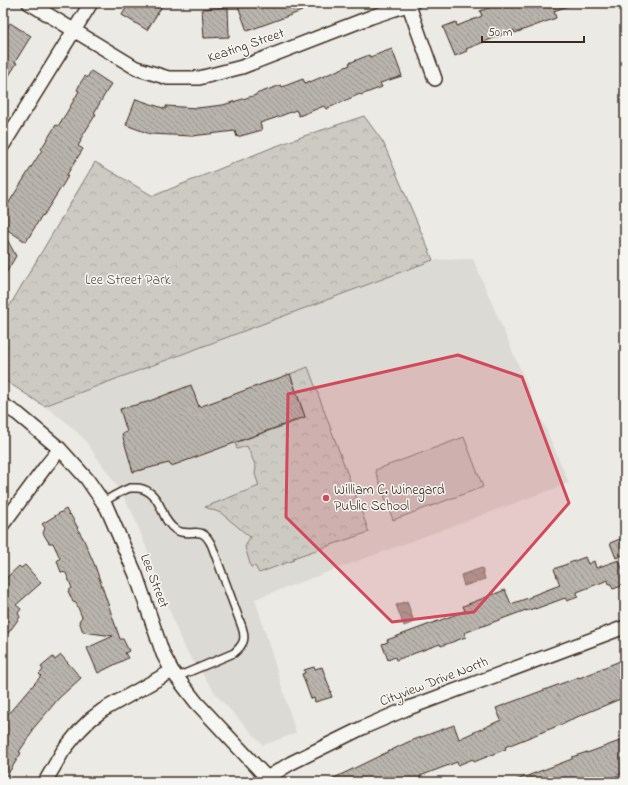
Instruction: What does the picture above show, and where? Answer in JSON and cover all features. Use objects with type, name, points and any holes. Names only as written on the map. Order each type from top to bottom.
[{"type":"street","name":"Keating Street","points":[[29,3],[136,68],[168,78],[199,78],[242,67],[371,17],[410,4]]},
{"type":"street","points":[[3,145],[91,3]]},
{"type":"street","points":[[410,4],[435,79]]},
{"type":"street","name":"Lee Street","points":[[3,405],[18,414],[60,450],[87,479],[107,508],[136,575],[163,654],[175,674],[201,707],[264,780]]},
{"type":"street","points":[[3,524],[46,466],[60,450]]},
{"type":"street","name":"Cityview Drive North","points":[[264,780],[291,763],[362,728],[406,709],[625,626]]},
{"type":"street","points":[[45,782],[64,751],[80,730],[91,719],[103,710],[175,674]]},
{"type":"lane","points":[[103,502],[131,488],[147,490],[155,497],[167,523],[176,530],[182,532],[197,532],[203,534],[209,539],[212,546],[242,627],[244,642],[234,653],[175,674]]},
{"type":"highlighted area","points":[[458,355],[522,377],[569,503],[474,612],[392,622],[286,517],[288,394]]},
{"type":"shaded area","name":"William C. Winegard Public School","points":[[473,259],[569,483],[255,599],[296,733],[263,745],[218,697],[183,646],[132,512],[115,483],[84,439],[65,421],[44,406],[433,260]]},
{"type":"green space","name":"Lee Street Park","points":[[364,116],[383,142],[433,260],[44,406],[3,379],[3,317],[95,162],[153,196],[271,148]]},
{"type":"green space","points":[[308,367],[369,532],[293,558],[294,560],[259,573],[255,566],[251,567],[245,547],[250,537],[221,513],[205,507],[259,486],[255,474],[256,467],[247,446],[237,449],[235,443],[305,417],[290,374]]},
{"type":"green space","points":[[464,437],[483,487],[393,520],[375,470]]},
{"type":"water","points":[[482,568],[485,579],[464,586],[461,575]]},
{"type":"water","points":[[407,601],[414,622],[404,626],[396,605]]},
{"type":"building","points":[[129,3],[164,3],[147,30],[122,15]]},
{"type":"building","points":[[237,3],[299,3],[302,11],[247,31]]},
{"type":"building","points":[[502,3],[573,4],[554,11],[556,18],[515,33],[514,30],[466,49],[467,51],[455,56],[443,27],[456,22],[457,26],[482,16],[480,11]]},
{"type":"building","points":[[228,7],[229,37],[204,38],[202,9]]},
{"type":"building","points":[[10,23],[31,36],[15,62],[17,63],[3,85],[3,34]]},
{"type":"building","points":[[392,49],[402,76],[380,83],[382,87],[361,95],[360,94],[326,109],[324,106],[299,116],[296,110],[260,123],[262,130],[237,137],[235,131],[192,136],[150,134],[126,125],[136,99],[166,109],[166,106],[197,108],[223,105],[303,79],[305,83],[310,82],[350,65],[349,63],[369,55],[370,57]]},
{"type":"building","points":[[91,71],[111,84],[94,113],[96,114],[80,140],[81,141],[78,146],[83,149],[66,176],[68,176],[64,183],[26,242],[3,227],[3,212],[56,125],[58,126],[67,112],[79,91],[77,90],[81,82],[85,76],[87,78]]},
{"type":"building","points":[[3,232],[16,256],[3,278]]},
{"type":"building","points":[[290,374],[305,417],[171,466],[169,463],[133,472],[122,434],[127,432],[120,409],[147,402],[191,385],[199,407]]},
{"type":"building","points":[[66,509],[83,538],[95,566],[120,639],[123,639],[129,651],[125,653],[128,658],[98,673],[87,648],[113,636],[83,632],[79,621],[82,617],[76,603],[73,602],[68,591],[72,588],[66,573],[61,572],[57,561],[60,558],[53,543],[49,543],[43,533],[45,528],[42,524]]},
{"type":"building","points":[[625,537],[625,554],[616,558],[610,543]]},
{"type":"building","points":[[585,557],[588,564],[594,561],[596,568],[619,560],[625,577],[625,585],[613,589],[608,580],[577,592],[578,597],[567,601],[565,598],[535,609],[526,610],[464,633],[466,637],[441,646],[440,644],[396,660],[395,657],[388,660],[382,644],[388,642],[387,640],[465,611],[463,606],[505,590],[511,604],[560,585],[554,569]]},
{"type":"building","points":[[25,565],[41,583],[16,605],[21,609],[18,613],[20,617],[3,640],[3,581],[19,566],[21,568]]},
{"type":"building","points":[[61,655],[81,678],[59,698],[32,730],[33,731],[19,752],[21,753],[3,782],[3,713],[8,714],[41,676],[39,674],[43,670],[41,667],[53,657],[55,660]]},
{"type":"building","points":[[625,659],[625,697],[505,747],[506,749],[474,762],[473,759],[458,765],[457,762],[420,776],[421,779],[415,782],[326,782],[408,742],[454,725],[459,739],[501,720],[496,708],[579,678]]},
{"type":"building","points":[[314,667],[315,669],[322,667],[332,697],[315,702],[314,698],[311,699],[302,674],[305,673],[304,670]]},
{"type":"building","points":[[625,739],[625,772],[616,777],[601,782],[514,782],[572,759],[572,757]]},
{"type":"place","name":"William C. Winegard Public School","points":[[326,498]]}]
